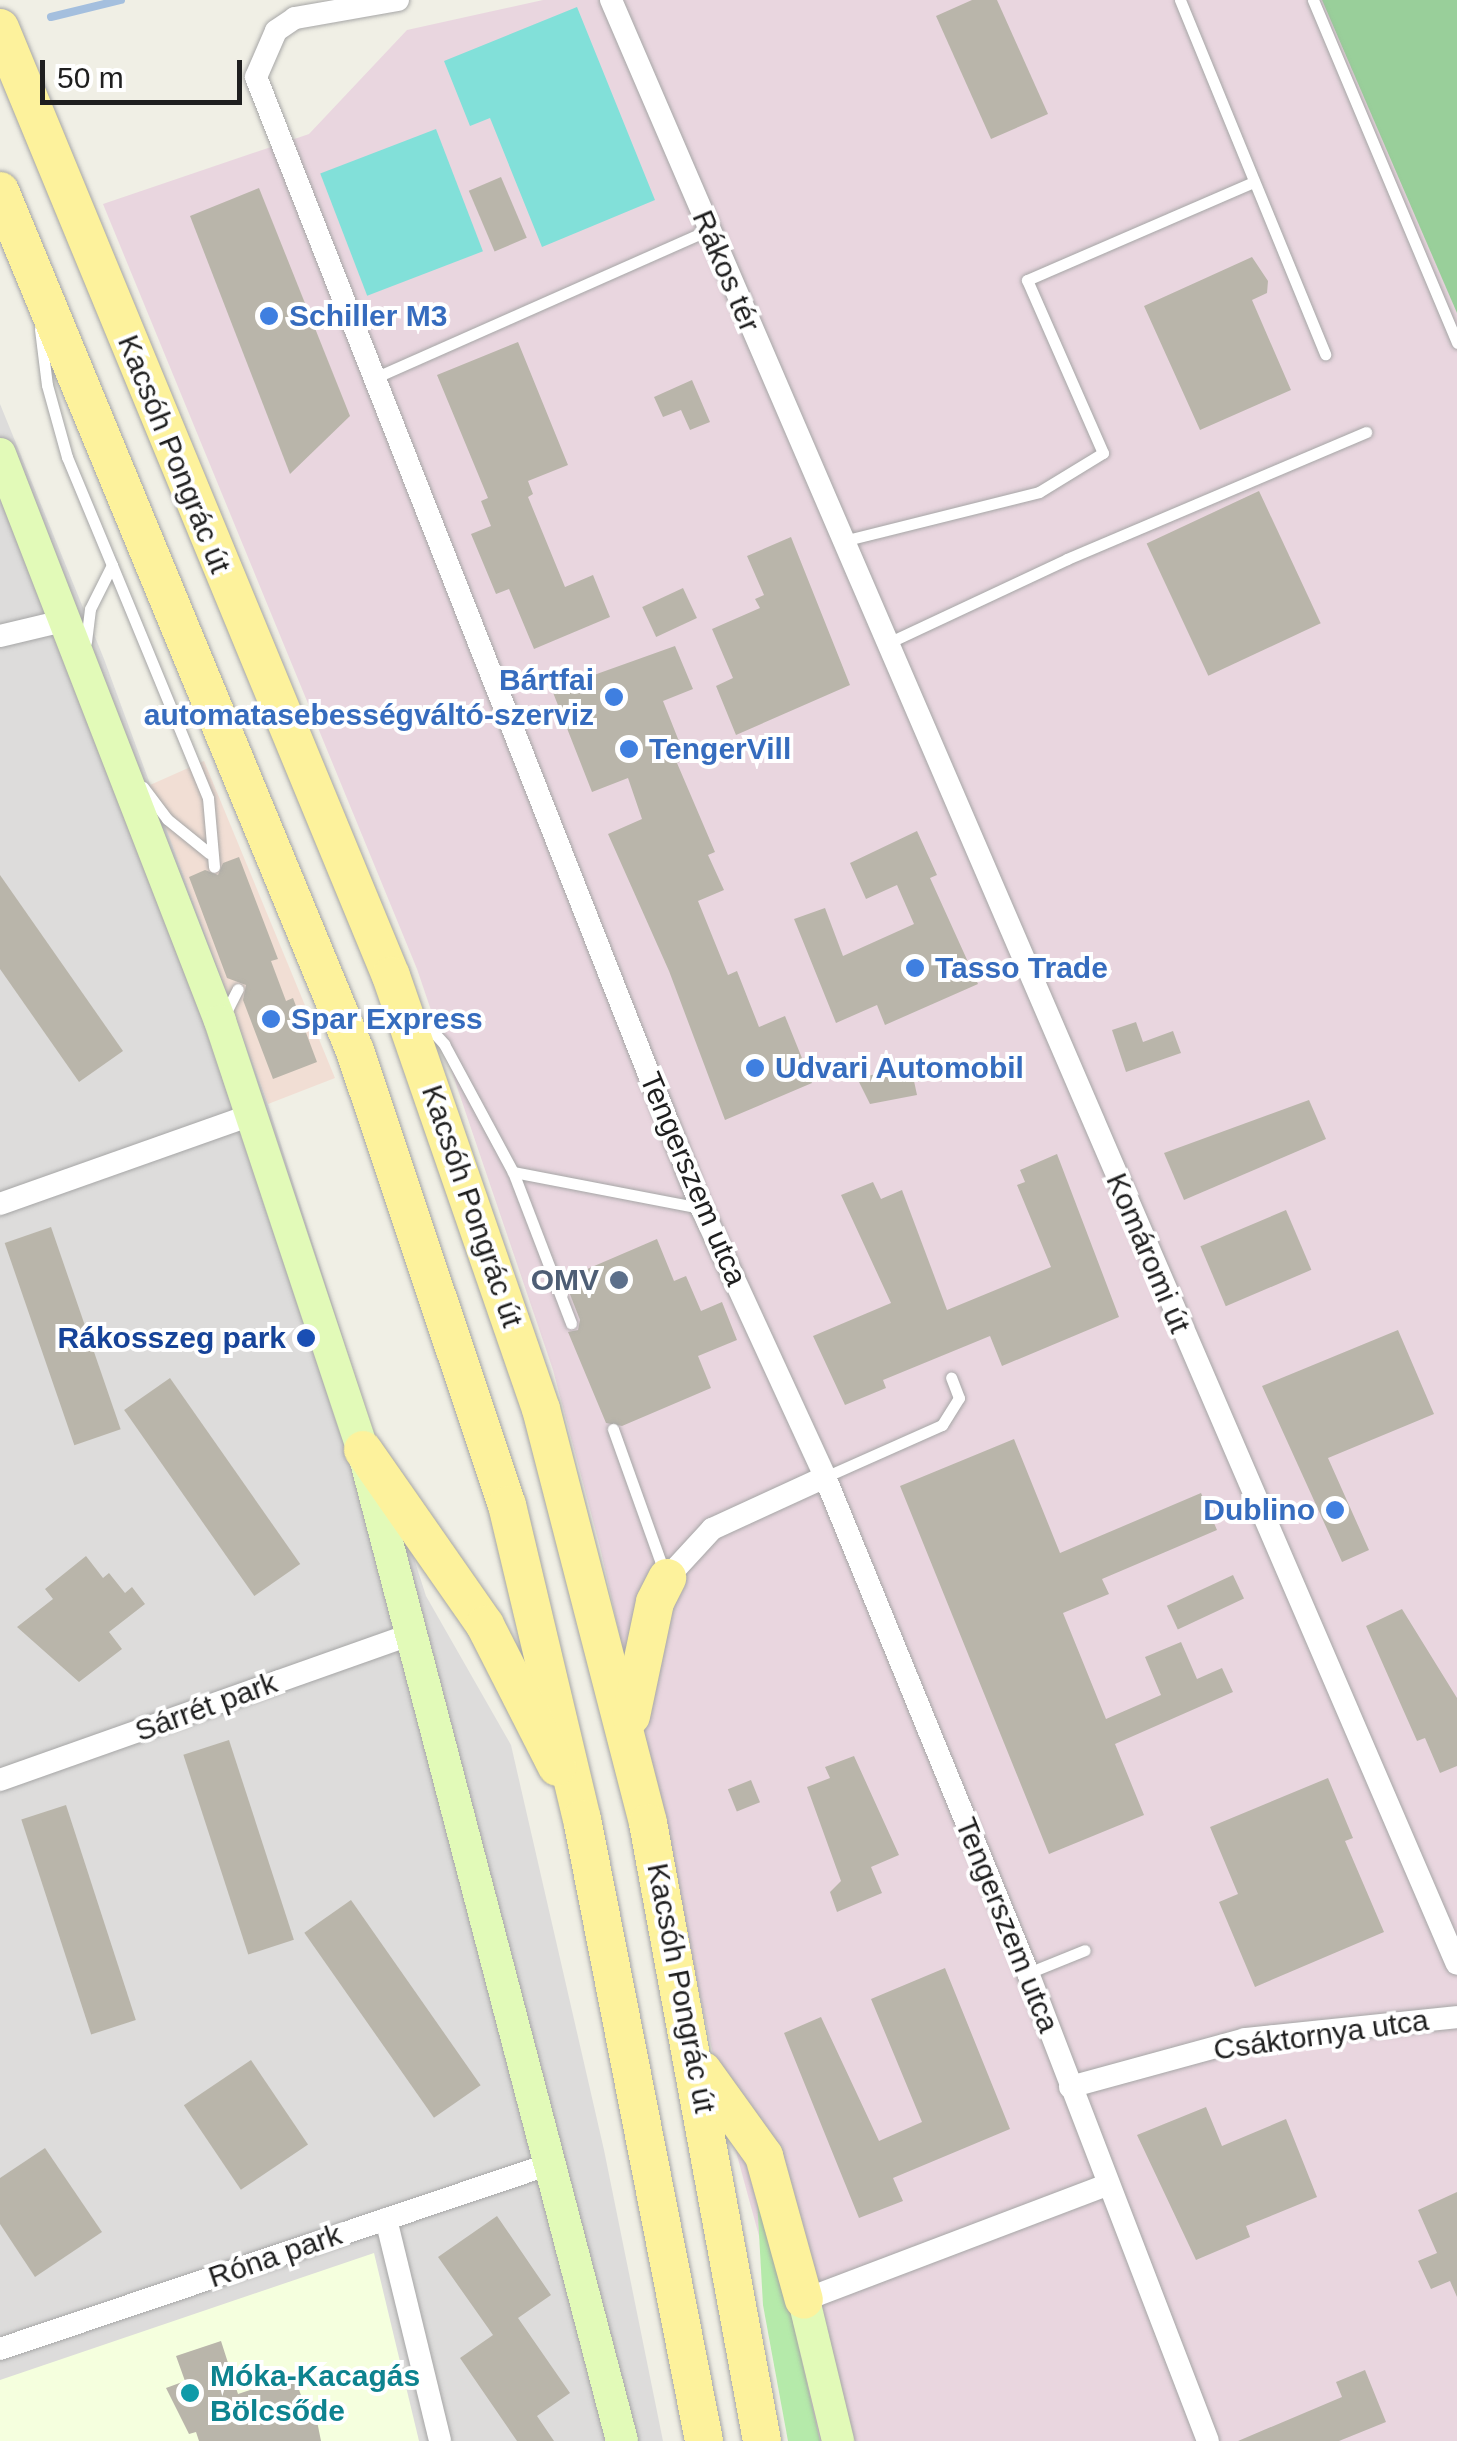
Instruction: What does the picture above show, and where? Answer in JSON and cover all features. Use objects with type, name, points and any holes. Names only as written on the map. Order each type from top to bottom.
[{"type":"main road","name":"Kacsóh Pongrác út","points":[[0,28],[391,976],[541,1409],[628,1733],[696,2061],[762,2441]]},
{"type":"main road","name":"Kacsóh Pongrác út","points":[[0,191],[355,1051],[507,1505],[582,1818],[704,2441]]},
{"type":"main road","points":[[364,1450],[485,1625],[582,1818]]},
{"type":"main road","points":[[628,1733],[639,1665],[667,1578]]},
{"type":"main road","points":[[696,2061],[764,2156],[804,2300]]},
{"type":"street","name":"Tengerszem utca","points":[[398,0],[295,18],[276,31],[256,77],[702,1209],[824,1478],[1028,1973],[1208,2441]]},
{"type":"street","name":"Rákos tér","points":[[611,0],[843,541]]},
{"type":"street","points":[[0,454],[86,666],[220,1021],[364,1450],[622,2441]]},
{"type":"street","name":"Komáromi út","points":[[843,541],[884,645],[1457,1964]]},
{"type":"street","points":[[0,636],[67,620]]},
{"type":"street","points":[[0,1204],[252,1115]]},
{"type":"street","points":[[667,1578],[712,1529],[824,1478]]},
{"type":"street","name":"Sárrét park","points":[[0,1780],[412,1634]]},
{"type":"street","name":"Csáktornya utca","points":[[1070,2087],[1245,2039],[1457,2017]]},
{"type":"street","name":"Róna park","points":[[0,2349],[550,2164]]},
{"type":"street","points":[[838,2441],[804,2300],[1107,2185]]},
{"type":"street","points":[[386,2219],[440,2441]]},
{"type":"lane","points":[[1180,0],[1326,354]]},
{"type":"lane","points":[[1312,0],[1457,343]]},
{"type":"lane","points":[[843,541],[1039,492],[1103,453],[1027,280],[1254,182]]},
{"type":"lane","points":[[372,378],[708,230]]},
{"type":"lane","points":[[35,280],[46,385],[67,457],[208,798],[209,853],[214,867]]},
{"type":"lane","points":[[884,645],[1067,559],[1366,432]]},
{"type":"lane","points":[[86,666],[90,609],[112,565]]},
{"type":"lane","points":[[120,755],[167,819],[209,853]]},
{"type":"lane","points":[[391,976],[444,1044],[513,1172],[571,1323]]},
{"type":"lane","points":[[220,1021],[238,989]]},
{"type":"lane","points":[[513,1172],[702,1209]]},
{"type":"lane","points":[[824,1478],[942,1425],[959,1398],[950,1376]]},
{"type":"lane","points":[[613,1429],[667,1578]]},
{"type":"lane","points":[[1028,1973],[1084,1950]]},
{"type":"shaded area","points":[[543,0],[1457,0],[1457,2441],[815,2441],[729,2126],[600,1547],[553,1370],[417,969],[103,204],[309,134],[407,30]]},
{"type":"shaded area","points":[[577,7],[655,200],[542,247],[490,118],[470,126],[444,61]]},
{"type":"shaded area","points":[[436,129],[483,251],[367,296],[320,173]]},
{"type":"shaded area","points":[[0,404],[104,659],[268,1104],[426,1596],[511,1745],[604,2150],[663,2441],[0,2441]]},
{"type":"shaded area","points":[[204,761],[335,1078],[268,1104],[150,785]]},
{"type":"shaded area","points":[[374,2253],[419,2441],[0,2441],[0,2380]]},
{"type":"green space","points":[[1322,0],[1457,0],[1457,313]]},
{"type":"green space","points":[[756,2180],[772,2230],[820,2441],[788,2441],[763,2305]]},
{"type":"building","points":[[972,0],[997,0],[1048,114],[991,139],[936,16]]},
{"type":"building","points":[[501,177],[527,238],[495,251],[469,191]]},
{"type":"building","name":"Schiller M3","points":[[259,188],[350,416],[290,474],[190,216]]},
{"type":"building","points":[[1252,257],[1268,281],[1267,293],[1252,300],[1291,390],[1200,430],[1144,306]]},
{"type":"building","points":[[518,342],[568,465],[528,481],[533,494],[528,497],[565,587],[593,575],[610,617],[534,649],[509,589],[496,594],[471,534],[491,526],[481,501],[488,498],[437,375]]},
{"type":"building","points":[[692,380],[710,422],[690,430],[681,410],[663,417],[654,397]]},
{"type":"building","points":[[1259,491],[1321,623],[1208,676],[1147,543]]},
{"type":"building","points":[[791,537],[850,685],[736,735],[716,686],[733,678],[712,629],[760,608],[755,599],[764,595],[747,556]]},
{"type":"building","points":[[683,588],[697,618],[656,637],[642,607]]},
{"type":"building","points":[[675,646],[693,689],[663,701],[686,759],[677,763],[715,852],[708,855],[724,890],[698,901],[728,975],[737,971],[759,1027],[785,1016],[812,1083],[725,1120],[669,971],[608,834],[642,819],[628,778],[592,792],[552,690]]},
{"type":"building","points":[[917,831],[937,875],[930,878],[978,984],[885,1025],[877,1005],[836,1023],[794,919],[825,908],[843,956],[914,924],[897,885],[866,899],[850,863]]},
{"type":"building","points":[[239,857],[278,959],[271,961],[286,1001],[293,998],[317,1062],[273,1079],[243,1000],[246,985],[227,978],[189,877],[205,870],[218,875],[223,863]]},
{"type":"building","points":[[0,875],[123,1051],[79,1082],[0,969]]},
{"type":"building","points":[[1136,1022],[1143,1042],[1173,1031],[1181,1053],[1126,1072],[1112,1030]]},
{"type":"building","points":[[911,1067],[917,1095],[870,1104],[857,1078]]},
{"type":"building","points":[[1309,1100],[1326,1139],[1184,1200],[1164,1153]]},
{"type":"building","points":[[1057,1154],[1119,1317],[1002,1366],[990,1336],[883,1380],[886,1388],[845,1405],[813,1336],[891,1303],[841,1195],[873,1182],[881,1199],[902,1190],[947,1310],[1051,1267],[1017,1185],[1025,1182],[1020,1170]]},
{"type":"building","points":[[1286,1210],[1311,1270],[1226,1306],[1200,1246]]},
{"type":"building","points":[[51,1227],[121,1429],[74,1445],[5,1243]]},
{"type":"building","points":[[657,1239],[674,1281],[686,1276],[701,1311],[722,1302],[737,1340],[698,1356],[711,1388],[622,1426],[606,1423],[568,1332],[578,1330],[580,1320],[564,1279]]},
{"type":"building","points":[[1398,1330],[1434,1414],[1328,1458],[1369,1550],[1342,1562],[1262,1386]]},
{"type":"building","points":[[170,1378],[300,1564],[254,1596],[124,1410]]},
{"type":"building","points":[[1014,1439],[1060,1553],[1201,1493],[1217,1530],[1102,1579],[1109,1594],[1063,1613],[1106,1719],[1161,1695],[1145,1657],[1181,1642],[1197,1679],[1222,1668],[1233,1692],[1115,1744],[1144,1815],[1049,1854],[900,1486]]},
{"type":"building","points":[[86,1556],[103,1578],[109,1573],[125,1593],[132,1587],[145,1604],[109,1632],[122,1649],[79,1682],[17,1627],[53,1599],[45,1589]]},
{"type":"building","points":[[1233,1575],[1244,1599],[1178,1629],[1167,1606]]},
{"type":"building","points":[[1402,1609],[1457,1698],[1457,1766],[1440,1773],[1425,1738],[1417,1741],[1366,1626]]},
{"type":"building","points":[[229,1740],[294,1940],[248,1955],[183,1755]]},
{"type":"building","points":[[854,1756],[899,1855],[871,1867],[882,1893],[837,1912],[830,1892],[841,1881],[807,1787],[830,1778],[825,1767]]},
{"type":"building","points":[[1328,1778],[1353,1838],[1345,1841],[1384,1932],[1255,1987],[1219,1902],[1238,1894],[1210,1827]]},
{"type":"building","points":[[751,1780],[760,1802],[737,1812],[728,1789]]},
{"type":"building","points":[[66,1805],[136,2020],[91,2034],[21,1820]]},
{"type":"building","points":[[351,1900],[481,2085],[434,2118],[304,1933]]},
{"type":"building","points":[[945,1968],[1010,2129],[893,2178],[903,2201],[859,2218],[784,2033],[821,2017],[879,2141],[922,2122],[871,1999]]},
{"type":"building","points":[[251,2060],[308,2145],[241,2190],[184,2105]]},
{"type":"building","points":[[1206,2107],[1222,2146],[1286,2119],[1317,2197],[1246,2226],[1250,2237],[1196,2260],[1137,2135]]},
{"type":"building","points":[[45,2148],[102,2232],[35,2277],[0,2224],[0,2178]]},
{"type":"building","points":[[1457,2192],[1457,2297],[1450,2281],[1431,2289],[1418,2261],[1437,2253],[1418,2210]]},
{"type":"building","points":[[497,2216],[551,2295],[518,2318],[570,2393],[537,2416],[554,2441],[517,2441],[460,2358],[493,2335],[438,2257]]},
{"type":"building","points":[[221,2341],[238,2394],[294,2375],[304,2404],[313,2401],[321,2441],[199,2441],[196,2432],[189,2434],[166,2388],[185,2381],[176,2356]]},
{"type":"building","points":[[1365,2370],[1386,2422],[1339,2441],[1238,2441],[1342,2397],[1336,2382]]},
{"type":"waterway","points":[[51,17],[121,0]]},
{"type":"place","name":"Schiller M3","points":[[269,316]]},
{"type":"place","name":"Bártfai automatasebességváltó-szerviz","points":[[614,697]]},
{"type":"place","name":"TengerVill","points":[[629,749]]},
{"type":"place","name":"Tasso Trade","points":[[915,968]]},
{"type":"place","name":"Spar Express","points":[[271,1019]]},
{"type":"place","name":"Udvari Automobil","points":[[755,1068]]},
{"type":"place","name":"OMV","points":[[619,1280]]},
{"type":"place","name":"Rákosszeg park","points":[[306,1338]]},
{"type":"place","name":"Dublino","points":[[1335,1510]]},
{"type":"place","name":"Móka-Kacagás Bölcsőde","points":[[190,2393]]}]
